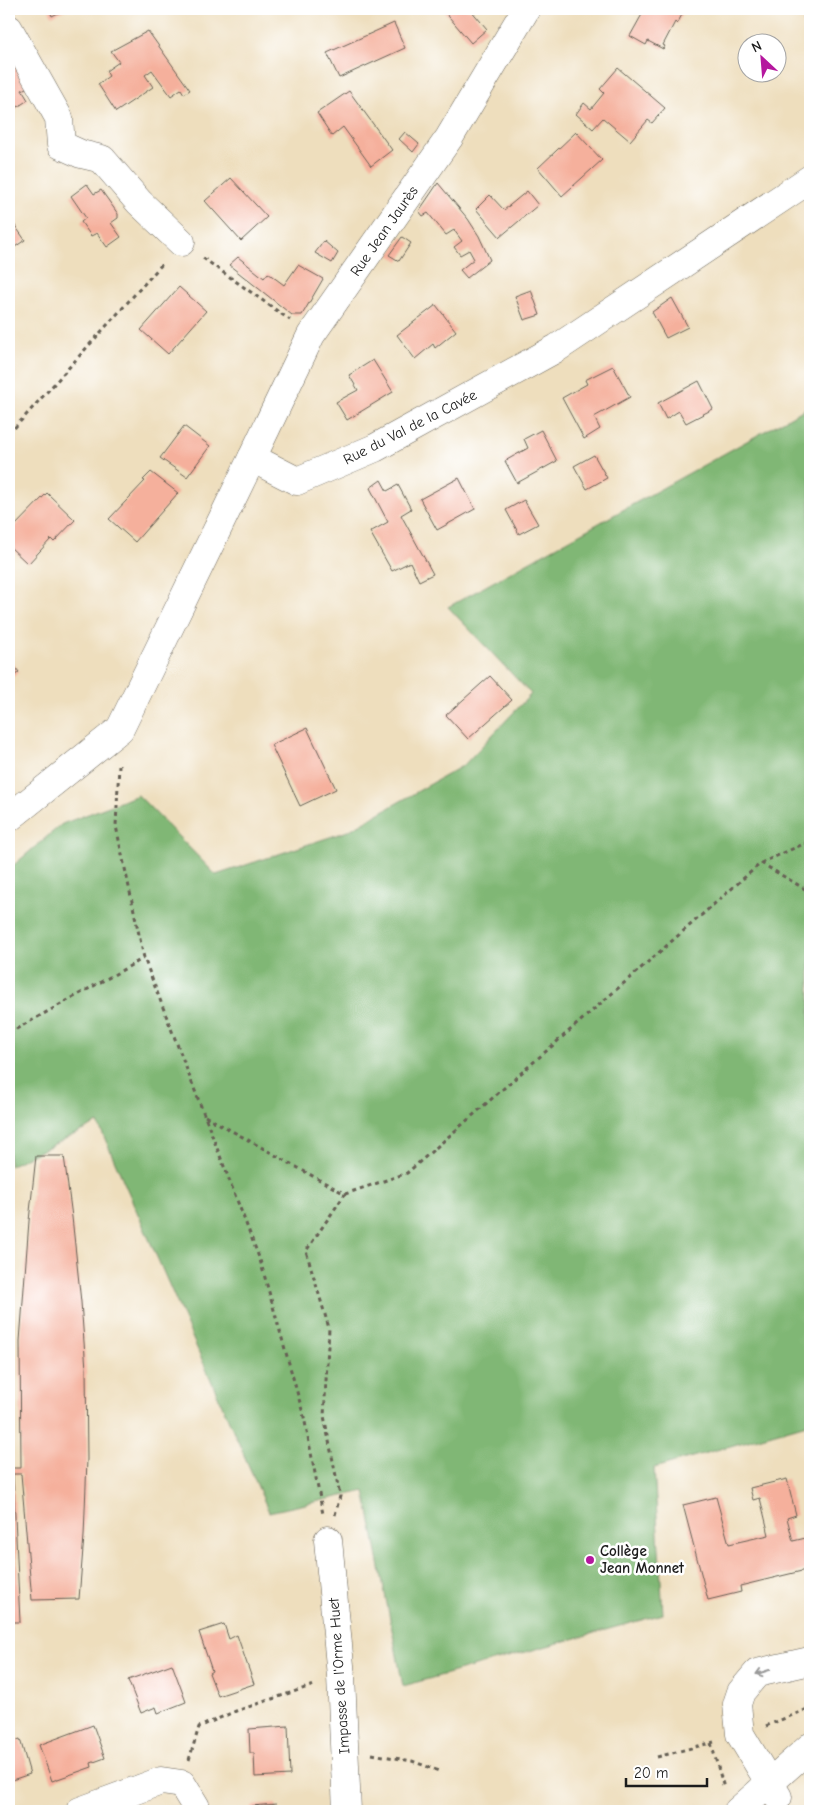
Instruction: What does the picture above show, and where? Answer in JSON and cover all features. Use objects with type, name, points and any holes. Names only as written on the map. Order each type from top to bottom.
[{"type":"street","name":"Rue Jean Jaurès","points":[[252,458],[311,335],[449,138],[526,9]]},
{"type":"street","points":[[9,29],[59,118],[61,145],[81,154],[102,159],[139,202],[181,242]]},
{"type":"street","name":"Rue du Val de la Cavée","points":[[252,458],[298,481],[375,448],[557,348],[810,180]]},
{"type":"street","points":[[9,818],[120,729],[252,458]]},
{"type":"street","name":"Impasse de l'Orme Huet","points":[[328,1540],[341,1676],[347,1811]]},
{"type":"street","points":[[770,1797],[740,1734],[737,1704],[741,1692],[757,1673],[810,1661]]},
{"type":"street","points":[[770,1797],[810,1746]]},
{"type":"street","points":[[731,1800],[770,1797],[810,1769]]},
{"type":"street","points":[[80,1811],[161,1781],[182,1784],[196,1807],[196,1811]]},
{"type":"path","points":[[9,434],[181,242],[292,322]]},
{"type":"path","points":[[120,729],[116,826],[144,958],[260,1260],[304,1417],[328,1540]]},
{"type":"path","points":[[328,1540],[340,1496],[324,1416],[329,1328],[306,1251],[345,1194],[407,1174],[761,863],[810,841]]},
{"type":"path","points":[[761,863],[810,892]]},
{"type":"path","points":[[9,1033],[144,958]]},
{"type":"path","points":[[205,1116],[345,1194]]},
{"type":"path","points":[[182,1784],[199,1727],[236,1711],[341,1676]]},
{"type":"path","points":[[711,1743],[731,1800]]},
{"type":"path","points":[[344,1750],[412,1760],[439,1771]]},
{"type":"green space","points":[[810,406],[810,1423],[654,1468],[663,1614],[403,1686],[365,1491],[269,1512],[98,1123],[9,1166],[9,869],[62,824],[138,795],[216,875],[348,831],[464,765],[531,694],[448,607]]},
{"type":"building","points":[[49,9],[66,9],[52,16]]},
{"type":"building","points":[[447,9],[470,9],[487,29],[471,43],[444,11]]},
{"type":"building","points":[[645,9],[685,9],[677,24],[675,22],[663,45],[665,46],[663,49],[648,41],[646,45],[630,36]]},
{"type":"building","points":[[810,14],[810,31],[803,17]]},
{"type":"building","points":[[394,23],[405,48],[339,78],[327,53]]},
{"type":"building","points":[[148,31],[190,90],[184,94],[181,89],[171,96],[152,70],[145,75],[153,87],[116,112],[98,84],[109,76],[106,71],[119,62],[111,51]]},
{"type":"building","points":[[9,57],[30,86],[22,90],[28,100],[13,110],[9,103]]},
{"type":"building","points":[[618,68],[665,108],[652,123],[648,120],[630,141],[603,118],[593,129],[576,114],[584,103],[591,109],[604,93],[600,89]]},
{"type":"building","points":[[349,91],[392,150],[371,166],[343,127],[332,136],[317,113]]},
{"type":"building","points":[[405,132],[419,144],[413,152],[399,139]]},
{"type":"building","points":[[576,132],[602,160],[562,196],[538,168]]},
{"type":"building","points":[[231,178],[267,217],[241,241],[205,201]]},
{"type":"building","points":[[438,183],[468,219],[479,236],[490,260],[467,278],[460,270],[474,259],[469,250],[460,255],[454,247],[462,241],[454,230],[446,235],[428,213],[423,216],[419,211]]},
{"type":"building","points":[[87,184],[94,194],[101,190],[118,214],[118,218],[111,223],[121,237],[107,247],[97,233],[91,236],[81,222],[86,218],[71,196]]},
{"type":"building","points":[[527,191],[538,205],[500,237],[476,209],[490,195],[504,210]]},
{"type":"building","points":[[9,217],[25,240],[9,251]]},
{"type":"building","points":[[402,237],[411,243],[399,261],[389,255]]},
{"type":"building","points":[[324,241],[338,253],[332,263],[315,253]]},
{"type":"building","points":[[238,257],[264,278],[268,273],[284,285],[298,265],[323,279],[302,315],[292,315],[229,265]]},
{"type":"building","points":[[179,287],[206,311],[168,354],[141,330]]},
{"type":"building","points":[[531,290],[540,315],[524,320],[515,296]]},
{"type":"building","points":[[672,298],[688,327],[666,338],[652,312]]},
{"type":"building","points":[[436,305],[456,331],[435,348],[433,344],[415,359],[397,335]]},
{"type":"building","points":[[373,360],[393,392],[347,420],[336,402],[358,390],[349,375]]},
{"type":"building","points":[[613,366],[630,397],[594,417],[600,429],[584,439],[562,398],[587,384],[585,380]]},
{"type":"building","points":[[699,381],[713,409],[686,423],[679,411],[666,419],[658,403]]},
{"type":"building","points":[[184,426],[210,446],[187,477],[160,458]]},
{"type":"building","points":[[541,430],[557,461],[517,483],[505,461],[528,448],[524,439]]},
{"type":"building","points":[[594,455],[607,478],[587,489],[574,466]]},
{"type":"building","points":[[151,472],[178,493],[135,542],[109,519],[145,481],[143,480]]},
{"type":"building","points":[[459,478],[475,509],[437,530],[420,499]]},
{"type":"building","points":[[381,480],[387,491],[398,485],[411,509],[401,515],[433,574],[419,581],[410,562],[392,571],[370,532],[388,522],[370,488]]},
{"type":"building","points":[[47,493],[75,520],[54,542],[51,539],[28,564],[9,546],[9,532]]},
{"type":"building","points":[[524,500],[538,524],[519,534],[506,510]]},
{"type":"building","points":[[9,659],[19,672],[9,680]]},
{"type":"building","points":[[490,676],[512,700],[468,739],[446,715]]},
{"type":"building","points":[[307,728],[336,789],[300,806],[271,745]]},
{"type":"building","points":[[36,1156],[64,1156],[72,1217],[86,1369],[87,1459],[84,1536],[79,1599],[32,1600],[21,1474],[13,1474],[20,1622],[9,1622],[9,1468],[21,1468],[20,1341]]},
{"type":"building","points":[[787,1479],[796,1515],[787,1518],[793,1541],[810,1537],[810,1569],[740,1586],[741,1592],[708,1600],[683,1505],[716,1497],[729,1544],[769,1535],[760,1498],[753,1500],[750,1488]]},
{"type":"building","points":[[224,1624],[229,1639],[237,1635],[254,1684],[218,1696],[209,1673],[212,1671],[199,1632]]},
{"type":"building","points":[[172,1664],[186,1702],[158,1713],[156,1707],[141,1713],[128,1680]]},
{"type":"building","points":[[93,1725],[105,1758],[91,1763],[92,1767],[52,1781],[39,1745]]},
{"type":"building","points":[[288,1726],[290,1775],[255,1777],[254,1753],[250,1753],[249,1729]]},
{"type":"building","points":[[20,1739],[30,1774],[9,1781],[9,1743]]},
{"type":"building","points":[[276,1804],[277,1811],[251,1811],[251,1806]]},
{"type":"place","name":"Collège Jean Monnet","points":[[590,1560]]}]
